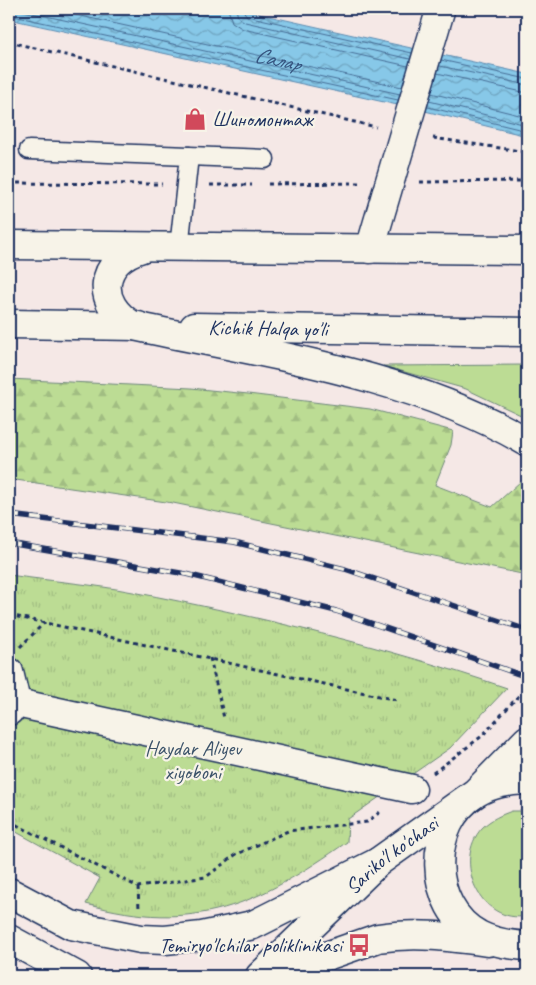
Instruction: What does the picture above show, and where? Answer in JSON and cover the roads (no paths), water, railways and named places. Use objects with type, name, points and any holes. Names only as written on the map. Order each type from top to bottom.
[{"type":"main road","points":[[370,249],[440,11]]},
{"type":"main road","points":[[9,245],[142,248],[527,250]]},
{"type":"main road","points":[[142,248],[129,252],[118,259],[110,270],[107,283],[107,297],[113,309],[122,319],[134,326],[357,376],[419,394],[474,416],[527,442]]},
{"type":"main road","name":"Kichik Halqa yo'li","points":[[9,324],[527,332]]},
{"type":"main road","points":[[12,662],[14,693],[11,706],[232,750],[412,789]]},
{"type":"main road","name":"Sariko'l ko'chasi","points":[[260,976],[378,862],[475,793],[527,740]]},
{"type":"main road","points":[[519,949],[478,934],[458,917],[444,895],[438,866],[442,838],[455,813],[475,793],[502,782],[527,780]]},
{"type":"main road","points":[[9,892],[71,925],[141,939],[165,940],[202,936],[253,925],[378,862]]},
{"type":"main road","points":[[270,976],[378,938],[413,934],[443,936],[519,949]]},
{"type":"main road","points":[[9,939],[77,976]]},
{"type":"lane","points":[[29,150],[264,159]]},
{"type":"lane","points":[[179,248],[189,156]]},
{"type":"water","name":"Салар","points":[[9,9],[237,9],[527,74],[527,136],[429,112],[9,19]]},
{"type":"railway","points":[[9,515],[234,542],[345,569],[527,630]]},
{"type":"railway","points":[[9,543],[186,574],[336,611],[527,677]]},
{"type":"place","name":"Шиномонтаж","points":[[195,119]]},
{"type":"place","name":"Temiryo'lchilar poliklinikasi","points":[[359,945]]},
{"type":"park label","name":"Haydar Aliyev xiyoboni","points":[[193,760]]}]
